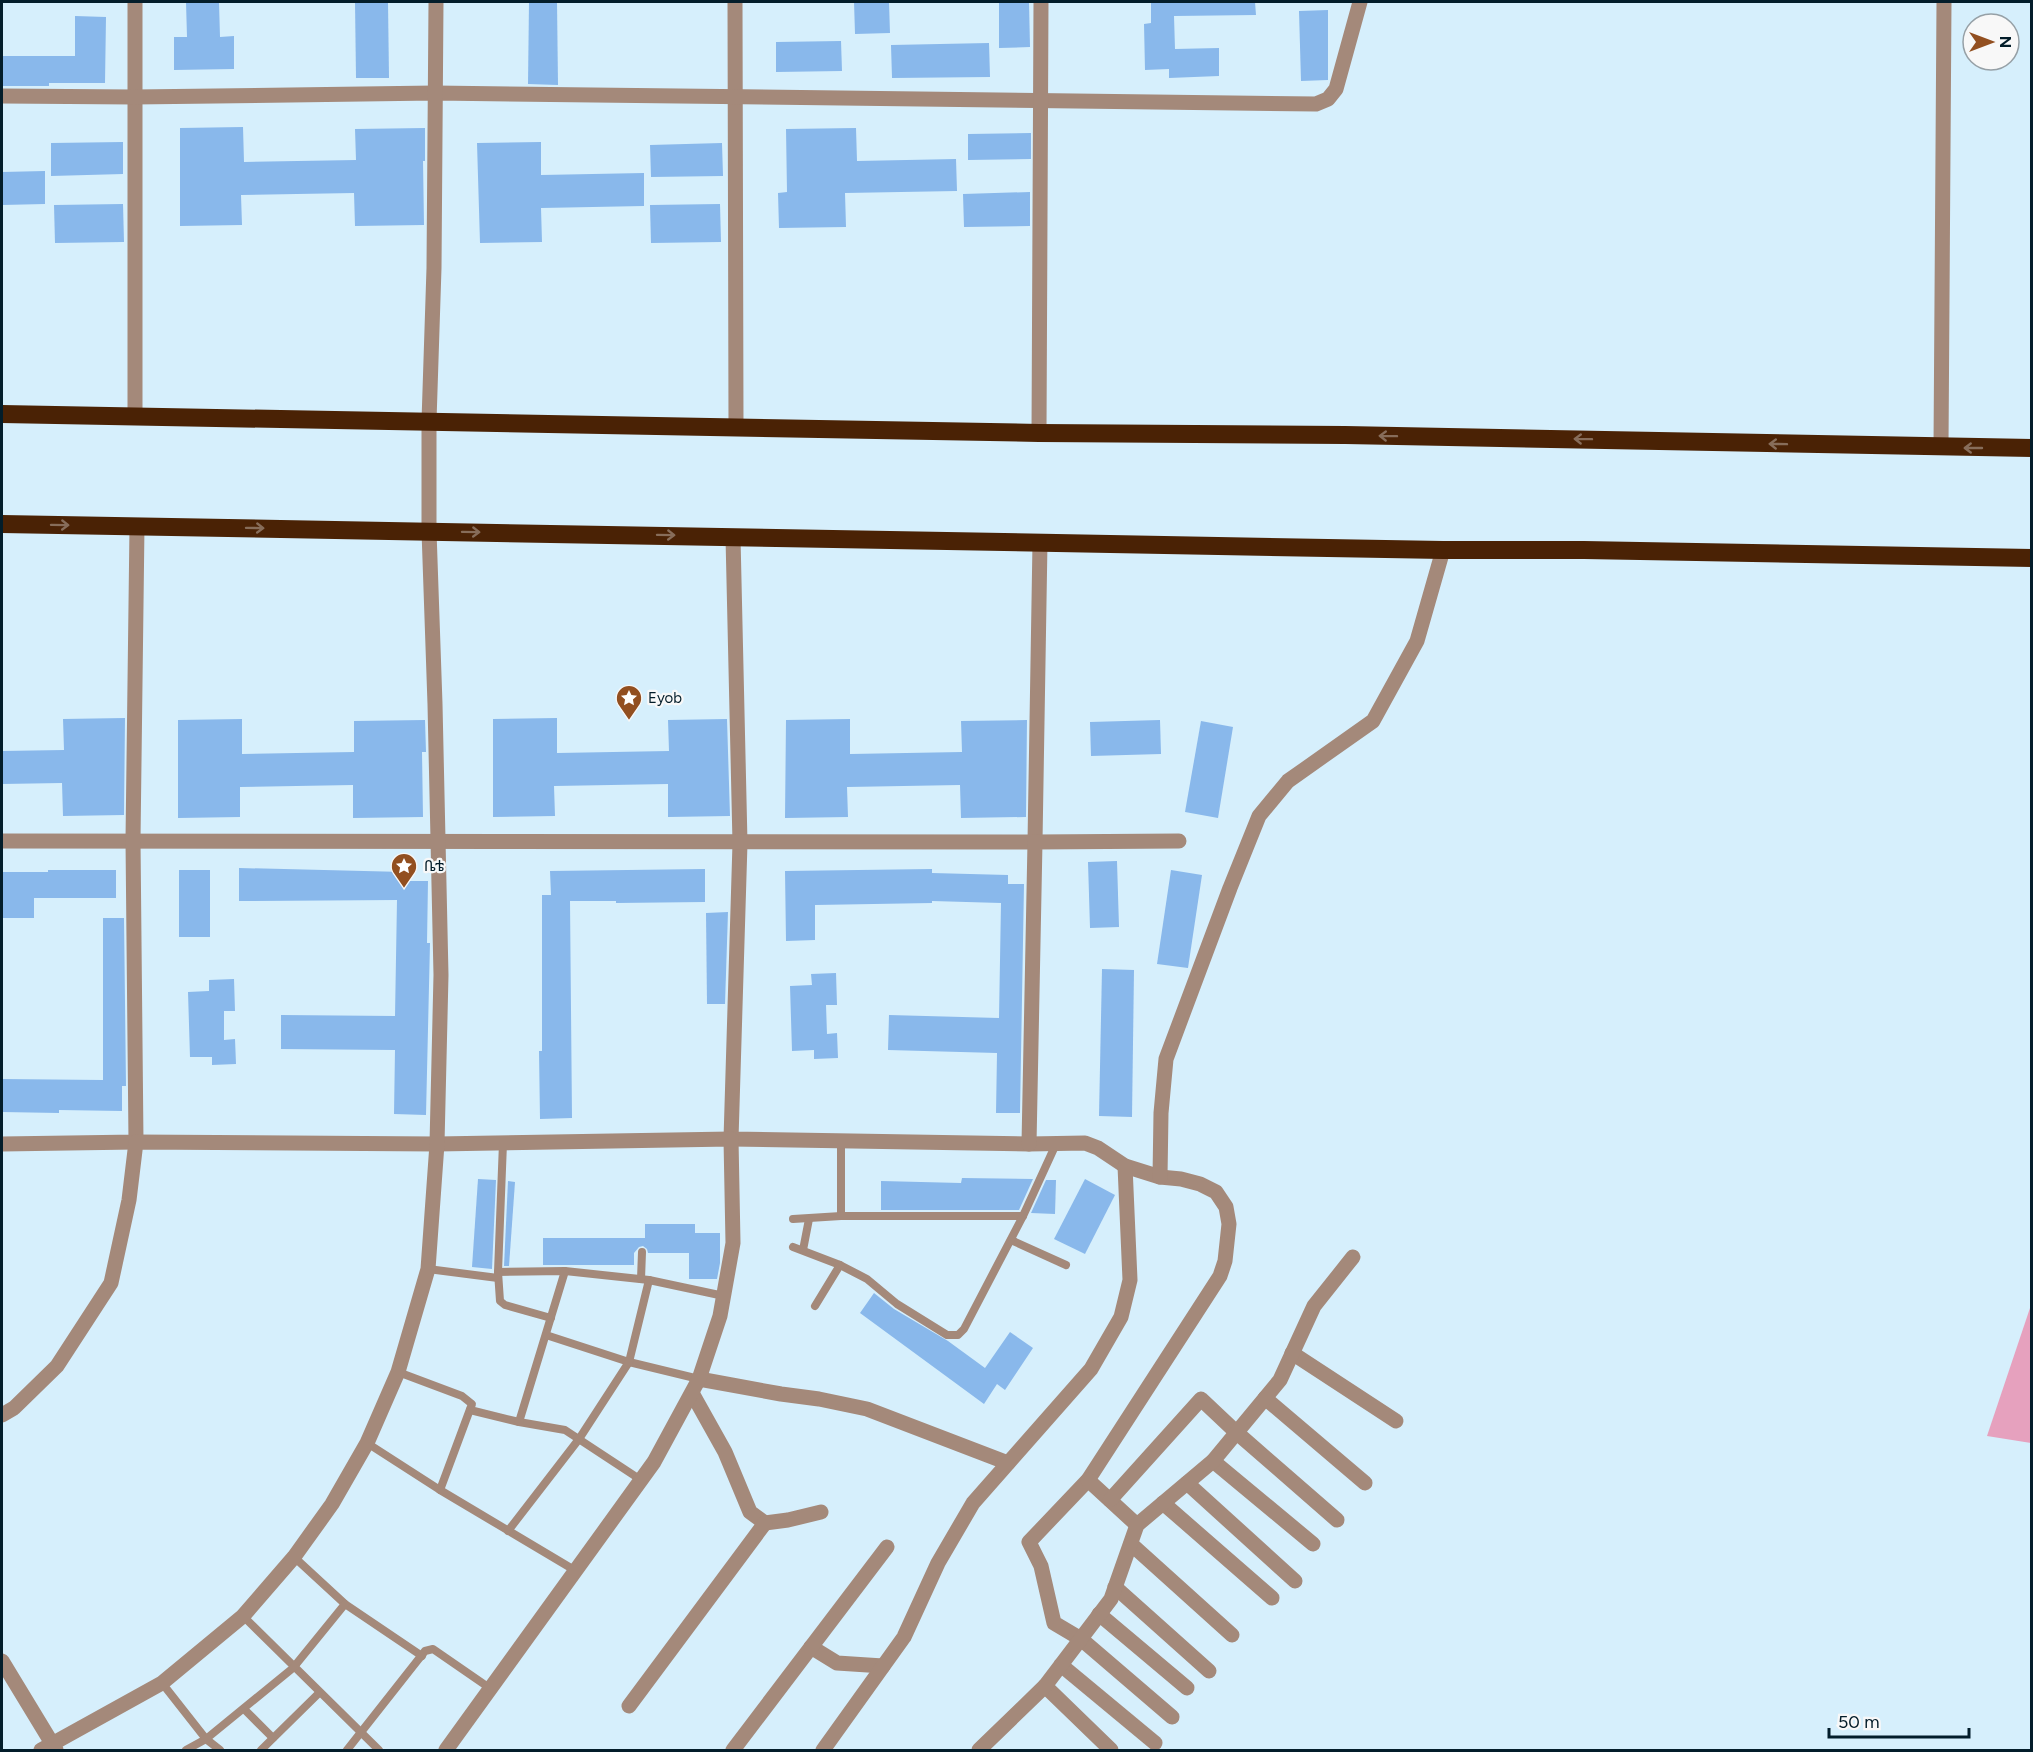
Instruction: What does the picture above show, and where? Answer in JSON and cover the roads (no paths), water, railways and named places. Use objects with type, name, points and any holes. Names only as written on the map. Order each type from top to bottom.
[{"type":"highway","points":[[2,414],[2031,448]]},
{"type":"highway","points":[[2,524],[1443,550],[2031,558]]},
{"type":"street","points":[[135,2],[135,416]]},
{"type":"street","points":[[2,1661],[49,1748],[162,1683],[243,1616],[294,1557],[332,1504],[367,1443],[398,1372],[428,1269],[437,1144],[441,975],[429,531],[436,2]]},
{"type":"street","points":[[735,2],[736,427]]},
{"type":"street","points":[[1039,433],[1041,2]]},
{"type":"street","points":[[2,96],[134,97],[435,93],[1316,104],[1328,99],[1336,89],[1360,2]]},
{"type":"street","points":[[1941,447],[1944,2]]},
{"type":"street","points":[[2,1415],[14,1408],[57,1366],[111,1283],[129,1200],[136,1142],[133,840],[137,526]]},
{"type":"street","points":[[446,1750],[654,1462],[695,1386],[720,1316],[733,1243],[731,1139],[740,843],[733,537]]},
{"type":"street","points":[[1029,1144],[1040,542]]},
{"type":"street","points":[[1160,1177],[1161,1113],[1166,1059],[1259,816],[1287,781],[1373,721],[1417,641],[1443,550]]},
{"type":"street","points":[[2,841],[740,843],[1179,841]]},
{"type":"street","points":[[2,1144],[136,1142],[437,1144],[731,1139],[1085,1143],[1098,1148],[1125,1166],[1160,1177],[1200,1184],[1216,1192],[1226,1207],[1229,1224],[1225,1261],[1220,1276],[1088,1480],[1029,1542],[1041,1566],[1054,1623],[1081,1639],[1172,1717]]},
{"type":"street","points":[[823,1750],[904,1637],[938,1563],[973,1503],[1091,1369],[1121,1317],[1130,1280],[1125,1166]]},
{"type":"street","points":[[979,1750],[1045,1686],[1111,1599],[1137,1525],[1213,1461],[1280,1380],[1314,1306],[1353,1257]]},
{"type":"street","points":[[1292,1353],[1396,1421]]},
{"type":"street","points":[[695,1386],[819,1398],[867,1409],[1008,1463]]},
{"type":"street","points":[[695,1386],[750,1512],[765,1523],[821,1512]]},
{"type":"street","points":[[1110,1500],[1201,1398],[1236,1432],[1337,1520]]},
{"type":"street","points":[[1265,1398],[1365,1484]]},
{"type":"street","points":[[1213,1461],[1313,1544]]},
{"type":"street","points":[[1088,1480],[1137,1525]]},
{"type":"street","points":[[1187,1483],[1295,1581]]},
{"type":"street","points":[[1163,1503],[1272,1598]]},
{"type":"street","points":[[629,1706],[765,1523]]},
{"type":"street","points":[[1131,1544],[1232,1635]]},
{"type":"street","points":[[734,1750],[887,1547]]},
{"type":"street","points":[[1115,1587],[1209,1671]]},
{"type":"street","points":[[1099,1614],[1187,1688]]},
{"type":"street","points":[[812,1647],[837,1663],[883,1666]]},
{"type":"street","points":[[1061,1665],[1155,1743]]},
{"type":"street","points":[[1045,1686],[1111,1750]]},
{"type":"lane","points":[[841,1141],[842,1216]]},
{"type":"lane","points":[[502,1143],[498,1275],[500,1301],[505,1305],[551,1318]]},
{"type":"lane","points":[[793,1247],[840,1265],[867,1280],[897,1304],[947,1335],[958,1335],[964,1329],[1011,1240],[1056,1144]]},
{"type":"lane","points":[[793,1220],[842,1216],[1023,1216]]},
{"type":"lane","points":[[803,1250],[809,1218]]},
{"type":"lane","points":[[1011,1240],[1066,1265]]},
{"type":"lane","points":[[508,1531],[579,1439],[629,1362],[645,1280],[642,1252]]},
{"type":"lane","points":[[815,1306],[840,1265]]},
{"type":"lane","points":[[428,1269],[498,1275],[565,1271],[645,1280],[724,1296]]},
{"type":"lane","points":[[519,1422],[565,1271]]},
{"type":"lane","points":[[546,1335],[695,1386]]},
{"type":"lane","points":[[398,1372],[462,1396],[472,1404],[440,1490]]},
{"type":"lane","points":[[470,1410],[565,1430],[642,1480]]},
{"type":"lane","points":[[367,1443],[440,1490],[576,1571]]},
{"type":"lane","points":[[294,1557],[345,1604],[422,1656]]},
{"type":"lane","points":[[186,1750],[206,1739],[293,1668],[345,1604]]},
{"type":"lane","points":[[243,1616],[293,1668],[379,1750]]},
{"type":"lane","points":[[347,1750],[425,1651],[434,1649],[491,1689]]},
{"type":"lane","points":[[162,1683],[206,1739],[220,1750]]},
{"type":"lane","points":[[261,1750],[319,1693]]},
{"type":"lane","points":[[244,1709],[273,1738]]},
{"type":"place","name":"Eyob","points":[[629,721]]},
{"type":"place","name":"ቤቴ","points":[[404,889]]}]
